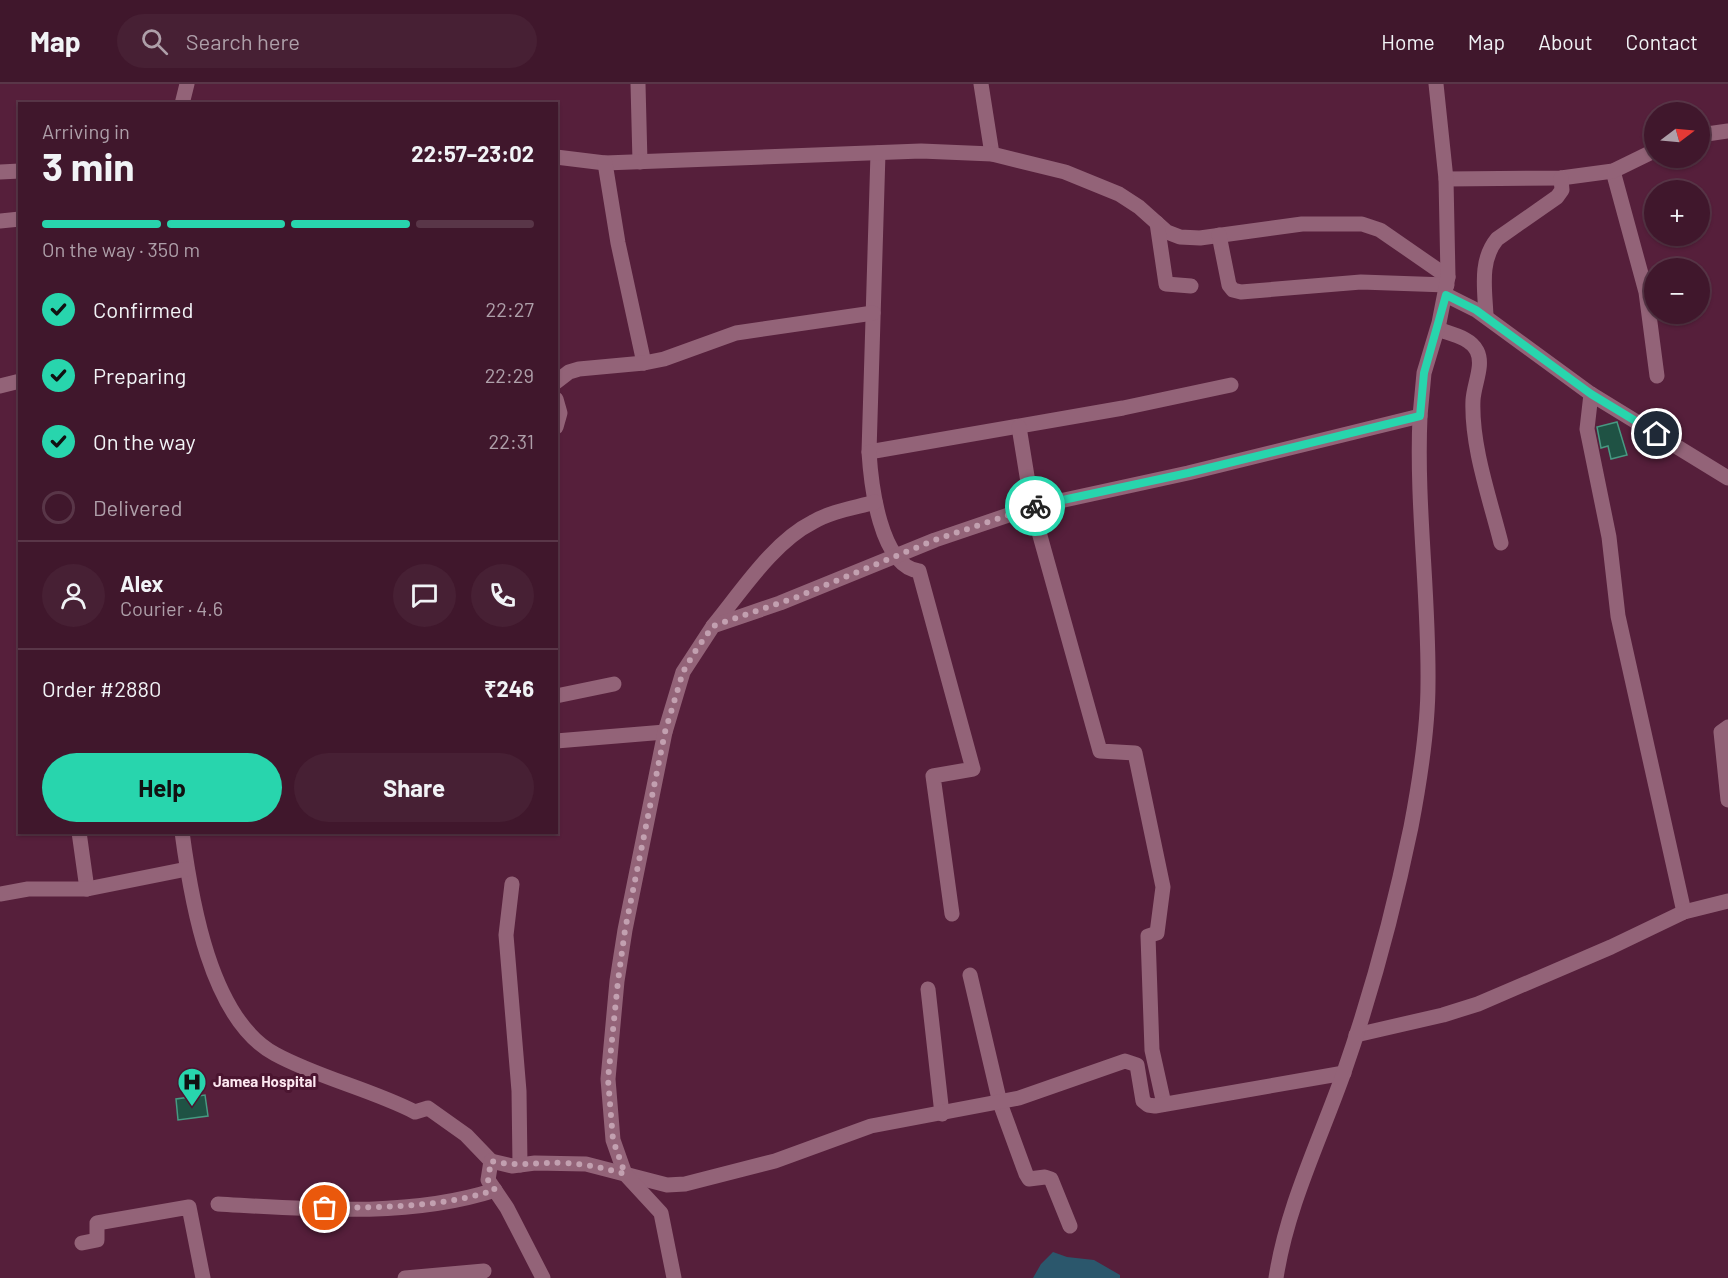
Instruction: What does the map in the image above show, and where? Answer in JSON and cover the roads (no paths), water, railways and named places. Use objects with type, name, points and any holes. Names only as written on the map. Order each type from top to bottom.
[{"type":"street","points":[[182,102],[187,84]]},
{"type":"street","points":[[638,84],[640,162]]},
{"type":"street","points":[[981,84],[992,154]]},
{"type":"street","points":[[1276,1278],[1290,1218],[1307,1165],[1344,1073],[1396,895],[1425,747],[1428,684],[1420,416],[1424,373],[1447,286],[1446,179],[1436,84]]},
{"type":"street","points":[[1710,134],[1728,131]]},
{"type":"street","points":[[558,157],[605,163],[943,151],[992,154],[1044,166],[1119,194],[1167,232],[1180,237],[1200,238],[1302,224],[1362,224],[1380,230],[1447,286],[1591,394],[1726,470]]},
{"type":"street","points":[[878,153],[869,452],[875,502],[894,555],[908,569],[919,571],[973,768],[933,776],[952,914]]},
{"type":"street","points":[[1446,179],[1561,178],[1612,171],[1644,156]]},
{"type":"street","points":[[605,163],[618,243],[644,363]]},
{"type":"street","points":[[0,172],[18,171]]},
{"type":"street","points":[[1612,171],[1646,292],[1657,376]]},
{"type":"street","points":[[1486,316],[1485,270],[1487,255],[1492,244],[1497,238],[1557,197],[1562,190],[1561,178]]},
{"type":"street","points":[[0,221],[18,219]]},
{"type":"street","points":[[1156,223],[1166,284],[1191,286]]},
{"type":"street","points":[[1219,235],[1229,285],[1233,290],[1241,292],[1361,282],[1447,286]]},
{"type":"street","points":[[558,380],[568,372],[579,369],[663,359],[736,333],[873,313]]},
{"type":"street","points":[[1437,329],[1467,340],[1478,354],[1480,361],[1474,386],[1473,419],[1501,543]]},
{"type":"street","points":[[0,386],[18,382]]},
{"type":"street","points":[[869,452],[1123,408],[1231,385]]},
{"type":"street","points":[[1591,394],[1587,429],[1609,537],[1618,616],[1684,912]]},
{"type":"street","points":[[713,626],[780,603],[894,555],[1032,507],[1188,473],[1420,416]]},
{"type":"street","points":[[1019,427],[1032,507],[1100,751],[1135,753],[1163,887],[1157,933],[1148,936],[1152,1050],[1164,1104]]},
{"type":"street","points":[[674,1278],[662,1213],[625,1174],[613,1140],[608,1079],[625,930],[665,732],[683,672],[713,626],[770,558],[798,530],[834,513],[875,502]]},
{"type":"street","points":[[558,696],[614,684]]},
{"type":"street","points":[[1728,727],[1721,732],[1728,800]]},
{"type":"street","points":[[558,741],[665,732]]},
{"type":"street","points":[[79,834],[87,889]]},
{"type":"street","points":[[182,834],[187,868],[204,945],[233,1014],[252,1036],[272,1053],[298,1066],[388,1098],[415,1112],[428,1108],[466,1135],[491,1161],[512,1166],[586,1164],[667,1185],[707,1180],[775,1161],[871,1126],[1000,1103],[1125,1061],[1137,1065],[1143,1101],[1148,1105],[1344,1073]]},
{"type":"street","points":[[0,894],[28,889],[87,889],[187,868]]},
{"type":"street","points":[[512,884],[506,935],[519,1091],[520,1165]]},
{"type":"street","points":[[1356,1035],[1443,1015],[1478,1004],[1620,943],[1684,912],[1728,902]]},
{"type":"street","points":[[970,975],[1000,1103],[1027,1177],[1032,1179],[1047,1177],[1053,1182],[1070,1226]]},
{"type":"street","points":[[928,989],[942,1114]]},
{"type":"street","points":[[491,1161],[488,1180],[512,1217],[543,1278]]},
{"type":"street","points":[[218,1204],[295,1208],[410,1206],[452,1201],[495,1190]]},
{"type":"street","points":[[82,1243],[97,1240],[97,1223],[189,1207],[203,1278]]},
{"type":"street","points":[[405,1278],[484,1271]]},
{"type":"water","points":[[1053,1252],[1067,1257],[1094,1260],[1120,1275],[1120,1278],[1033,1278],[1041,1264]]},
{"type":"place","name":"Jamea Hospital","points":[[192,1108]]}]
